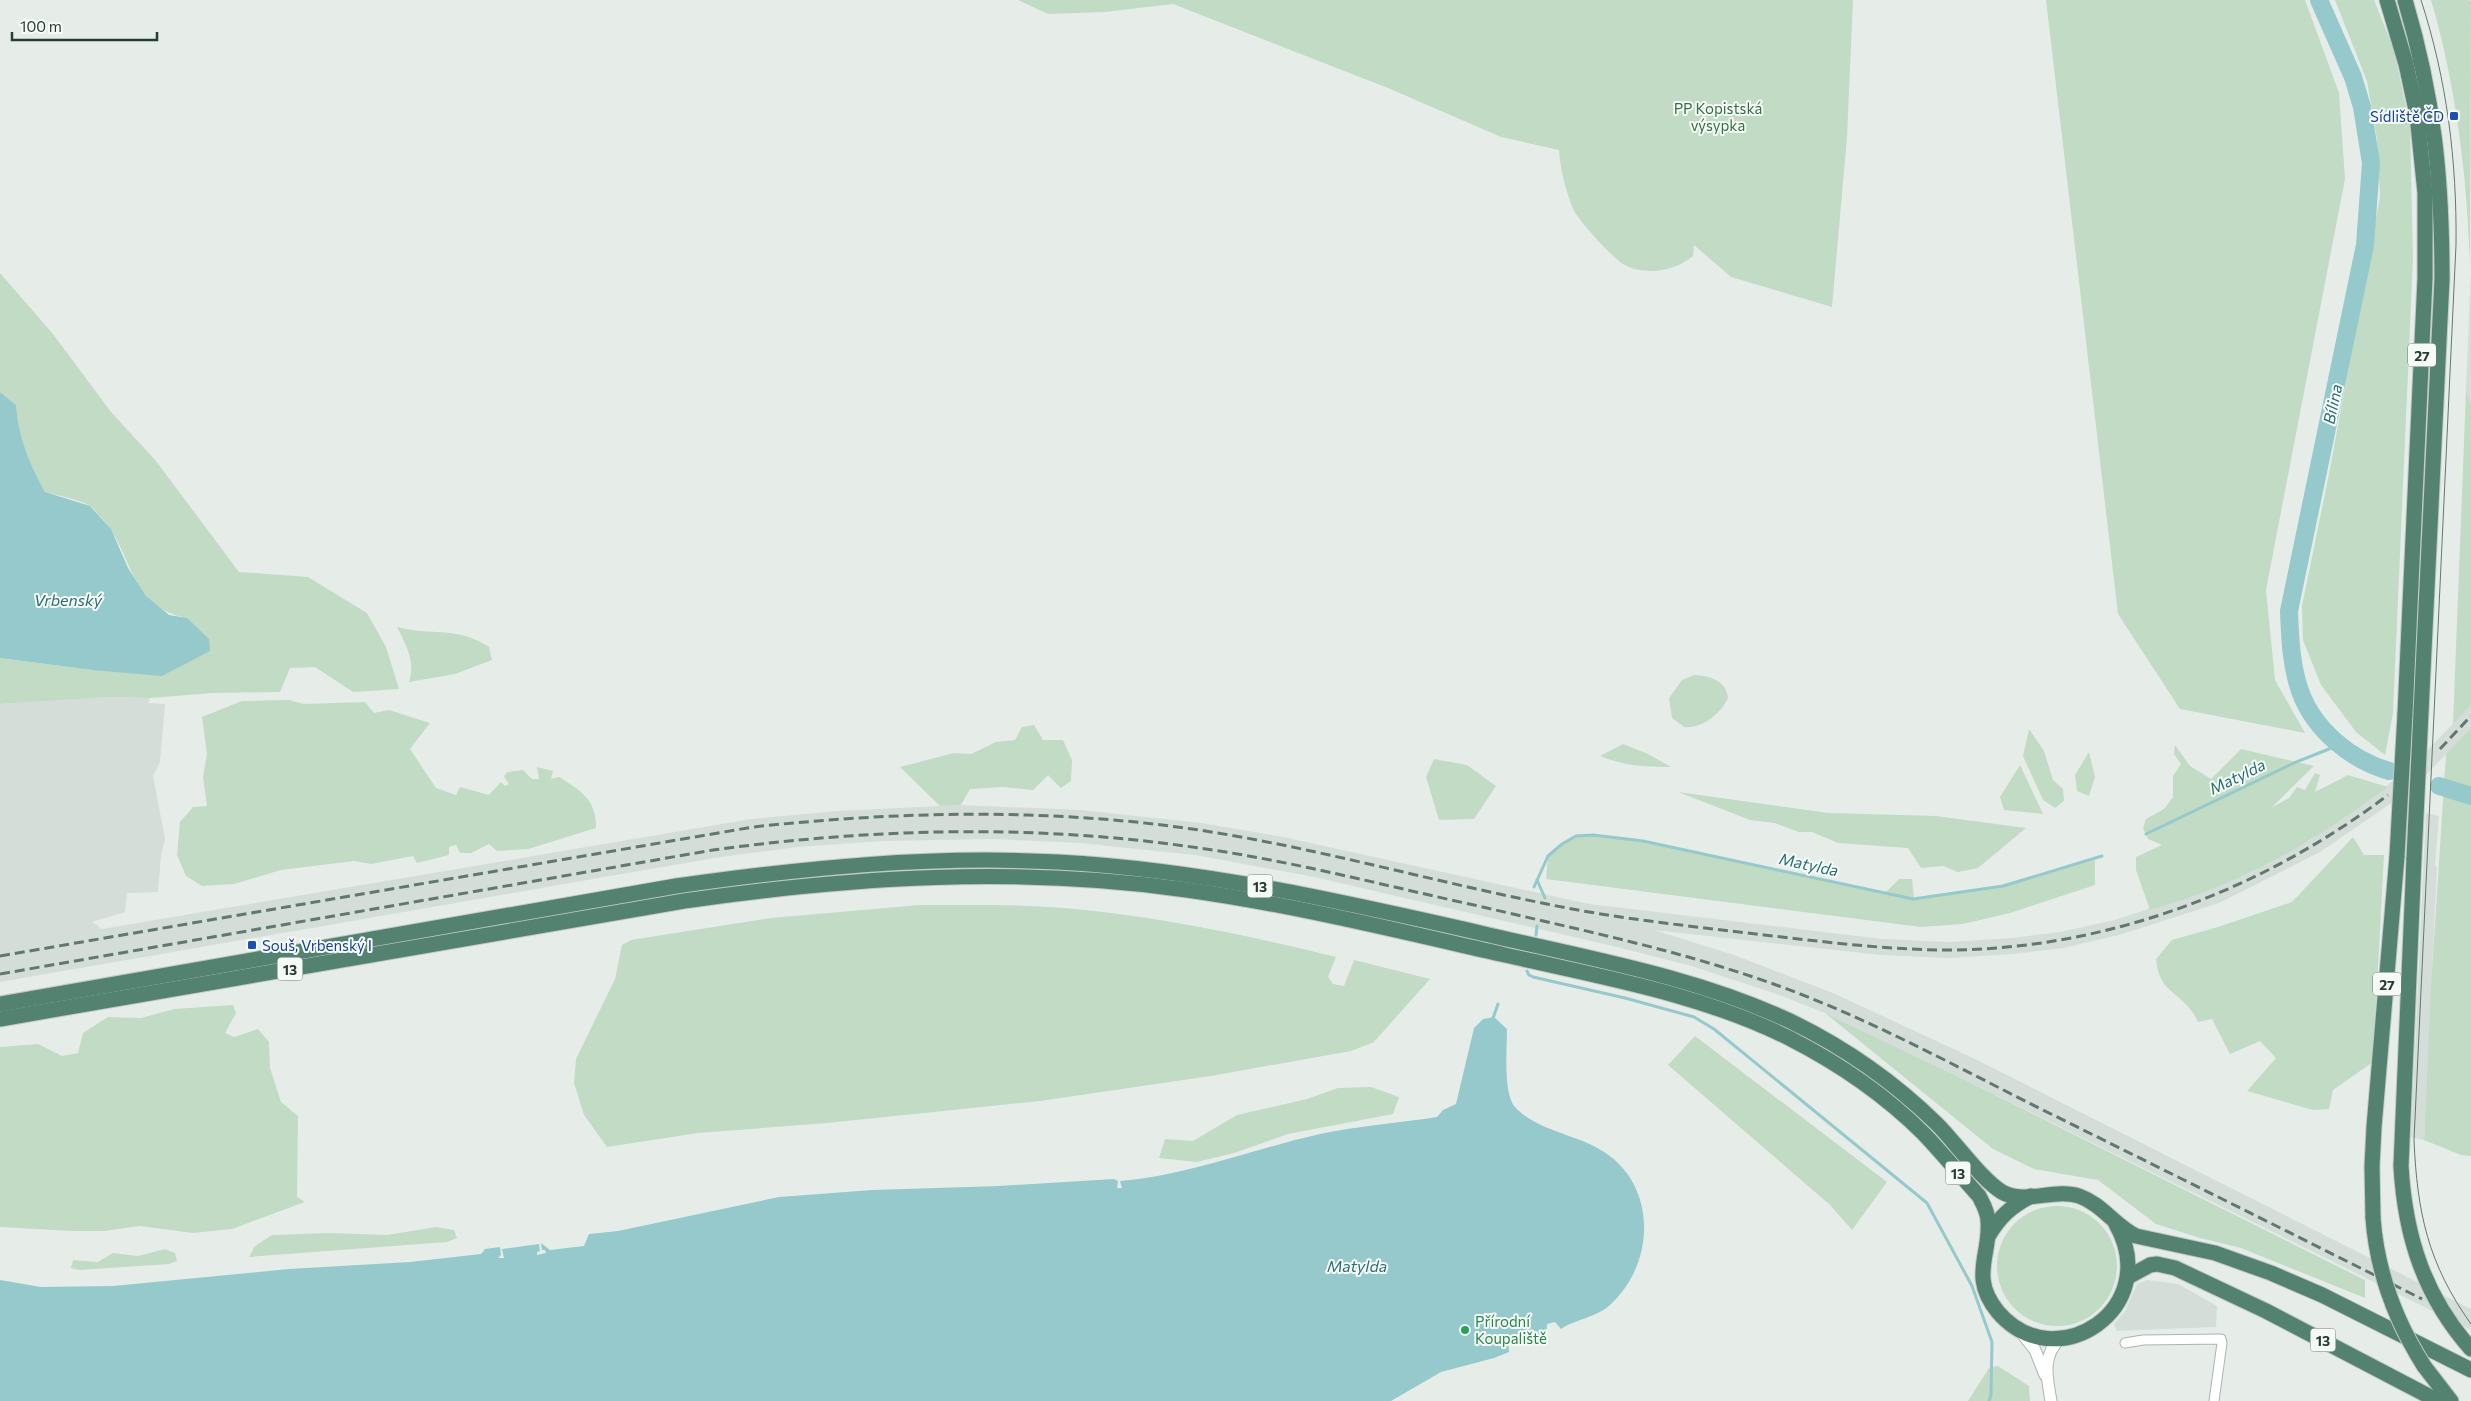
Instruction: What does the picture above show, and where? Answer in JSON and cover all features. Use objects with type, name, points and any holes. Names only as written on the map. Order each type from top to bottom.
[{"type":"highway","name":"27","points":[[2387,0],[2406,64],[2417,115],[2425,193],[2425,278],[2405,714],[2397,856],[2372,1166],[2373,1218],[2378,1256],[2387,1293],[2401,1326],[2424,1366],[2451,1401]]},
{"type":"highway","name":"27","points":[[2405,0],[2423,63],[2438,153],[2442,235],[2442,289],[2414,858],[2402,1166],[2406,1220],[2416,1258],[2452,1325],[2471,1349]]},
{"type":"highway","name":"13","points":[[0,1004],[608,898],[758,874],[841,866],[918,861],[995,860],[1124,868],[1252,884],[1646,971],[1723,993],[1796,1024],[1836,1046],[1906,1095],[1993,1184],[2006,1194],[2033,1196],[2055,1192],[2077,1195],[2098,1205],[2125,1230],[2136,1236],[2215,1253],[2271,1273],[2331,1300],[2471,1370]]},
{"type":"highway","name":"13","points":[[0,1019],[684,901],[762,890],[860,880],[995,876],[1077,880],[1185,890],[1348,920],[1641,986],[1717,1008],[1754,1022],[1791,1039],[1862,1082],[1925,1135],[1979,1196],[1986,1208],[1988,1221],[1983,1266],[1986,1292],[1997,1311],[2017,1328],[2034,1335],[2061,1338],[2086,1332],[2108,1316],[2119,1302],[2128,1277],[2150,1264],[2175,1268],[2266,1311],[2438,1401]]},
{"type":"highway","points":[[1987,1239],[2003,1215],[2013,1205],[2033,1196]]},
{"type":"highway","points":[[2114,1221],[2123,1237],[2127,1253],[2128,1277]]},
{"type":"street","points":[[2017,1328],[2035,1350],[2048,1383]]},
{"type":"street","points":[[2051,1401],[2048,1383],[2048,1354],[2061,1338]]},
{"type":"street","points":[[2125,1343],[2143,1340],[2221,1338],[2222,1343],[2214,1401]]},
{"type":"shaded area","points":[[2471,268],[2471,405],[2466,390]]},
{"type":"shaded area","points":[[110,697],[150,698],[148,703],[165,704],[160,762],[153,776],[165,839],[161,855],[158,892],[127,893],[125,912],[92,922],[102,929],[752,819],[836,811],[961,805],[1081,810],[1201,823],[1283,837],[1589,904],[1882,939],[1949,942],[2012,938],[2060,932],[2115,920],[2212,888],[2312,839],[2378,793],[2416,762],[2471,705],[2471,728],[2427,774],[2387,806],[2320,852],[2219,903],[2119,935],[2063,948],[2014,954],[1950,958],[1881,955],[1654,930],[1734,955],[1833,993],[1973,1058],[2471,1309],[2471,1330],[1963,1079],[1825,1013],[1777,994],[1688,965],[1613,946],[1314,877],[1195,855],[1080,843],[994,839],[883,841],[797,847],[714,858],[0,982],[0,704]]},
{"type":"shaded area","points":[[2426,813],[2439,816],[2435,865],[2437,867],[2424,1140],[2411,1137]]},
{"type":"shaded area","points":[[2147,1280],[2178,1284],[2217,1306],[2216,1327],[2117,1331],[2114,1324],[2125,1311],[2137,1284]]},
{"type":"green space","name":"PP Kopistská výsypka","points":[[1018,0],[1853,0],[1847,137],[1832,307],[1731,277],[1694,245],[1693,256],[1669,268],[1651,271],[1625,265],[1613,256],[1597,239],[1573,209],[1564,180],[1559,150],[1501,137],[1388,88],[1173,4],[1105,12],[1048,14]]},
{"type":"green space","points":[[2046,0],[2305,0],[2339,93],[2345,179],[2266,590],[2275,680],[2305,733],[2180,709],[2118,614]]},
{"type":"green space","points":[[2335,0],[2374,0],[2394,50],[2410,126],[2413,258],[2393,713],[2385,755],[2356,732],[2321,685],[2303,640],[2302,606],[2330,469],[2380,197],[2377,139],[2367,81]]},
{"type":"green space","points":[[2431,0],[2470,0],[2471,3],[2470,269],[2467,202],[2459,133],[2447,65]]},
{"type":"green space","points":[[0,273],[53,334],[111,412],[156,461],[239,572],[308,577],[367,613],[386,647],[399,689],[353,692],[315,667],[290,668],[280,692],[212,693],[150,698],[110,697],[0,704],[0,658],[92,670],[188,660],[210,651],[187,618],[168,612],[153,603],[143,591],[134,577],[112,531],[93,508],[80,501],[45,492],[26,450],[17,417],[16,405],[0,392]]},
{"type":"green space","points":[[2466,390],[2471,405],[2471,705],[2453,724]]},
{"type":"green space","points":[[397,627],[409,630],[444,632],[478,640],[489,647],[492,660],[455,674],[409,682],[411,661],[407,647]]},
{"type":"green space","points":[[1694,675],[1706,676],[1721,683],[1727,692],[1728,698],[1721,710],[1704,723],[1697,726],[1684,727],[1672,718],[1669,698],[1682,680]]},
{"type":"green space","points":[[289,700],[304,704],[365,702],[374,713],[389,710],[430,723],[410,749],[436,788],[456,795],[460,787],[489,795],[501,782],[505,786],[509,784],[504,777],[507,772],[523,770],[532,779],[539,779],[537,767],[553,771],[551,779],[559,777],[586,797],[594,810],[596,828],[528,849],[497,851],[489,844],[471,853],[460,853],[456,845],[449,847],[449,855],[417,863],[413,856],[371,864],[354,861],[281,870],[234,884],[202,886],[186,876],[177,855],[180,822],[193,807],[207,806],[203,777],[207,754],[202,717],[242,701]]},
{"type":"green space","points":[[1034,725],[1043,740],[1063,740],[1072,760],[1071,781],[1061,788],[1048,775],[1033,790],[1003,787],[970,789],[961,805],[940,806],[900,767],[954,753],[971,754],[996,742],[1015,740],[1022,727]]},
{"type":"green space","points":[[2471,728],[2471,1156],[2461,1155],[2424,1140],[2431,986],[2446,754]]},
{"type":"green space","points":[[2029,729],[2044,751],[2053,780],[2063,789],[2064,801],[2055,808],[2043,800],[2023,756]]},
{"type":"green space","points":[[1623,744],[1648,754],[1671,767],[1635,765],[1600,756]]},
{"type":"green space","points":[[2175,745],[2190,766],[2211,779],[2241,749],[2314,766],[2271,808],[2289,798],[2297,787],[2305,790],[2315,773],[2320,775],[2315,792],[2348,775],[2388,787],[2323,832],[2274,860],[2234,880],[2150,910],[2136,870],[2136,857],[2162,845],[2148,839],[2143,828],[2146,819],[2164,809],[2173,797],[2173,776],[2181,764],[2174,754]]},
{"type":"green space","points":[[2089,752],[2095,777],[2089,796],[2077,791],[2075,775]]},
{"type":"green space","points":[[1434,759],[1467,765],[1496,786],[1474,819],[1439,820],[1426,777]]},
{"type":"green space","points":[[2020,765],[2043,814],[2004,810],[2000,797]]},
{"type":"green space","points":[[1678,792],[1829,813],[1936,816],[2026,828],[1978,868],[1958,872],[1943,866],[1921,868],[1908,848],[1838,843],[1812,832],[1799,832],[1775,823],[1750,820]]},
{"type":"green space","points":[[1597,835],[1644,841],[1885,893],[1899,879],[1912,879],[1914,899],[2003,886],[2095,860],[2095,885],[2010,913],[1963,924],[1921,927],[1546,879],[1548,856],[1570,840],[1581,836]]},
{"type":"green space","points":[[2353,837],[2364,855],[2384,855],[2373,1062],[2333,1090],[2329,1109],[2313,1110],[2247,1091],[2276,1058],[2260,1041],[2230,1054],[2212,1019],[2198,1022],[2193,1012],[2167,987],[2158,971],[2156,959],[2172,940],[2292,902]]},
{"type":"green space","points":[[920,905],[1046,907],[1133,916],[1235,934],[1336,957],[1328,977],[1333,984],[1344,986],[1354,960],[1430,979],[1374,1042],[1351,1051],[1211,1076],[1040,1101],[827,1123],[698,1133],[607,1147],[584,1115],[574,1083],[576,1059],[615,979],[622,945],[631,940],[771,918]]},
{"type":"green space","points":[[233,1005],[236,1013],[225,1033],[234,1037],[258,1029],[269,1042],[270,1068],[281,1102],[298,1116],[297,1197],[305,1202],[232,1229],[193,1233],[140,1226],[105,1231],[0,1227],[0,1047],[38,1044],[62,1056],[78,1053],[83,1033],[108,1017],[141,1018],[174,1009]]},
{"type":"green space","points":[[1825,1013],[1963,1079],[2365,1280],[2365,1298],[2241,1248],[2200,1238],[2156,1224],[2098,1180],[2034,1169],[1993,1149]]},
{"type":"green space","points":[[1695,1036],[1887,1182],[1852,1230],[1830,1205],[1668,1065]]},
{"type":"green space","points":[[1371,1087],[1399,1097],[1393,1114],[1288,1134],[1234,1153],[1197,1162],[1159,1158],[1165,1139],[1193,1141],[1237,1115],[1307,1099],[1338,1088]]},
{"type":"green space","points":[[2057,1206],[2080,1210],[2099,1224],[2113,1243],[2117,1266],[2113,1289],[2099,1308],[2080,1322],[2057,1326],[2034,1322],[2015,1308],[2001,1289],[1997,1266],[2001,1243],[2015,1224],[2034,1210]]},
{"type":"green space","points":[[436,1227],[454,1230],[457,1238],[447,1242],[249,1257],[255,1246],[272,1235],[328,1233],[387,1235]]},
{"type":"green space","points":[[165,1249],[175,1253],[177,1261],[169,1264],[79,1270],[71,1268],[73,1260],[98,1262],[113,1253],[138,1256]]},
{"type":"green space","points":[[1998,1366],[2029,1386],[2030,1401],[1968,1401],[1989,1368]]},
{"type":"water","name":"Vrbenský","points":[[0,392],[16,405],[17,417],[26,450],[45,492],[90,506],[111,529],[128,568],[146,596],[169,615],[187,618],[209,639],[210,651],[162,676],[92,670],[0,658]]},
{"type":"water","name":"Matylda","points":[[1494,1017],[1507,1029],[1507,1081],[1511,1100],[1515,1107],[1533,1121],[1589,1144],[1618,1163],[1632,1181],[1640,1201],[1644,1222],[1643,1244],[1637,1266],[1626,1286],[1606,1308],[1561,1329],[1555,1322],[1547,1324],[1546,1338],[1524,1346],[1517,1334],[1508,1337],[1509,1352],[1494,1358],[1441,1372],[1391,1401],[0,1401],[0,1280],[41,1287],[113,1286],[289,1269],[410,1262],[481,1254],[485,1249],[500,1247],[501,1255],[498,1258],[504,1258],[502,1249],[539,1244],[540,1251],[537,1252],[537,1255],[546,1253],[545,1250],[542,1250],[541,1243],[550,1250],[584,1246],[589,1234],[618,1231],[779,1197],[872,1190],[999,1186],[1114,1179],[1118,1181],[1117,1188],[1122,1188],[1120,1181],[1170,1174],[1320,1134],[1437,1117],[1443,1110],[1456,1104],[1474,1028],[1483,1019]]},
{"type":"waterway","name":"Bílina","points":[[2319,0],[2353,77],[2362,107],[2371,163],[2365,245],[2289,611],[2291,641],[2293,661],[2300,691],[2314,718],[2324,731],[2348,751],[2375,766],[2389,771]]},
{"type":"waterway","name":"Matylda","points":[[2146,834],[2294,763],[2339,745]]},
{"type":"waterway","name":"Bílina","points":[[2439,786],[2471,796]]},
{"type":"waterway","name":"Matylda","points":[[1534,887],[1548,856],[1562,844],[1576,836],[1593,835],[1643,841],[1913,899],[2003,886],[2102,856]]},
{"type":"waterway","points":[[1537,880],[1545,898]]},
{"type":"waterway","points":[[1536,935],[1537,926]]},
{"type":"waterway","points":[[1527,971],[1533,977],[1625,998],[1694,1017],[1714,1029],[1927,1203],[1972,1286],[1992,1342],[1991,1395],[1989,1401]]},
{"type":"waterway","points":[[1492,1021],[1498,1004]]},
{"type":"tram line","points":[[2421,0],[2438,60],[2449,121],[2455,183],[2456,245],[2414,1140],[2418,1191],[2428,1236],[2444,1280],[2471,1324]]},
{"type":"railway","points":[[2440,749],[2471,716]]},
{"type":"railway","points":[[0,956],[753,827],[865,818],[976,814],[1088,818],[1199,830],[1330,855],[1547,904],[1655,922],[1880,947],[1926,950],[2008,947],[2067,939],[2125,926],[2181,908],[2236,886],[2289,859],[2339,829],[2388,795]]},
{"type":"railway","points":[[0,974],[713,850],[773,843],[895,833],[1016,832],[1138,840],[1199,848],[1303,866],[1589,932],[1666,951],[1779,986],[1846,1013],[1912,1044],[2422,1299]]},
{"type":"place","name":"Sídliště ČD","points":[[2454,116]]},
{"type":"place","name":"Souš, Vrbenský I","points":[[252,945]]},
{"type":"place","name":"Přírodní Koupaliště","points":[[1465,1330]]}]
